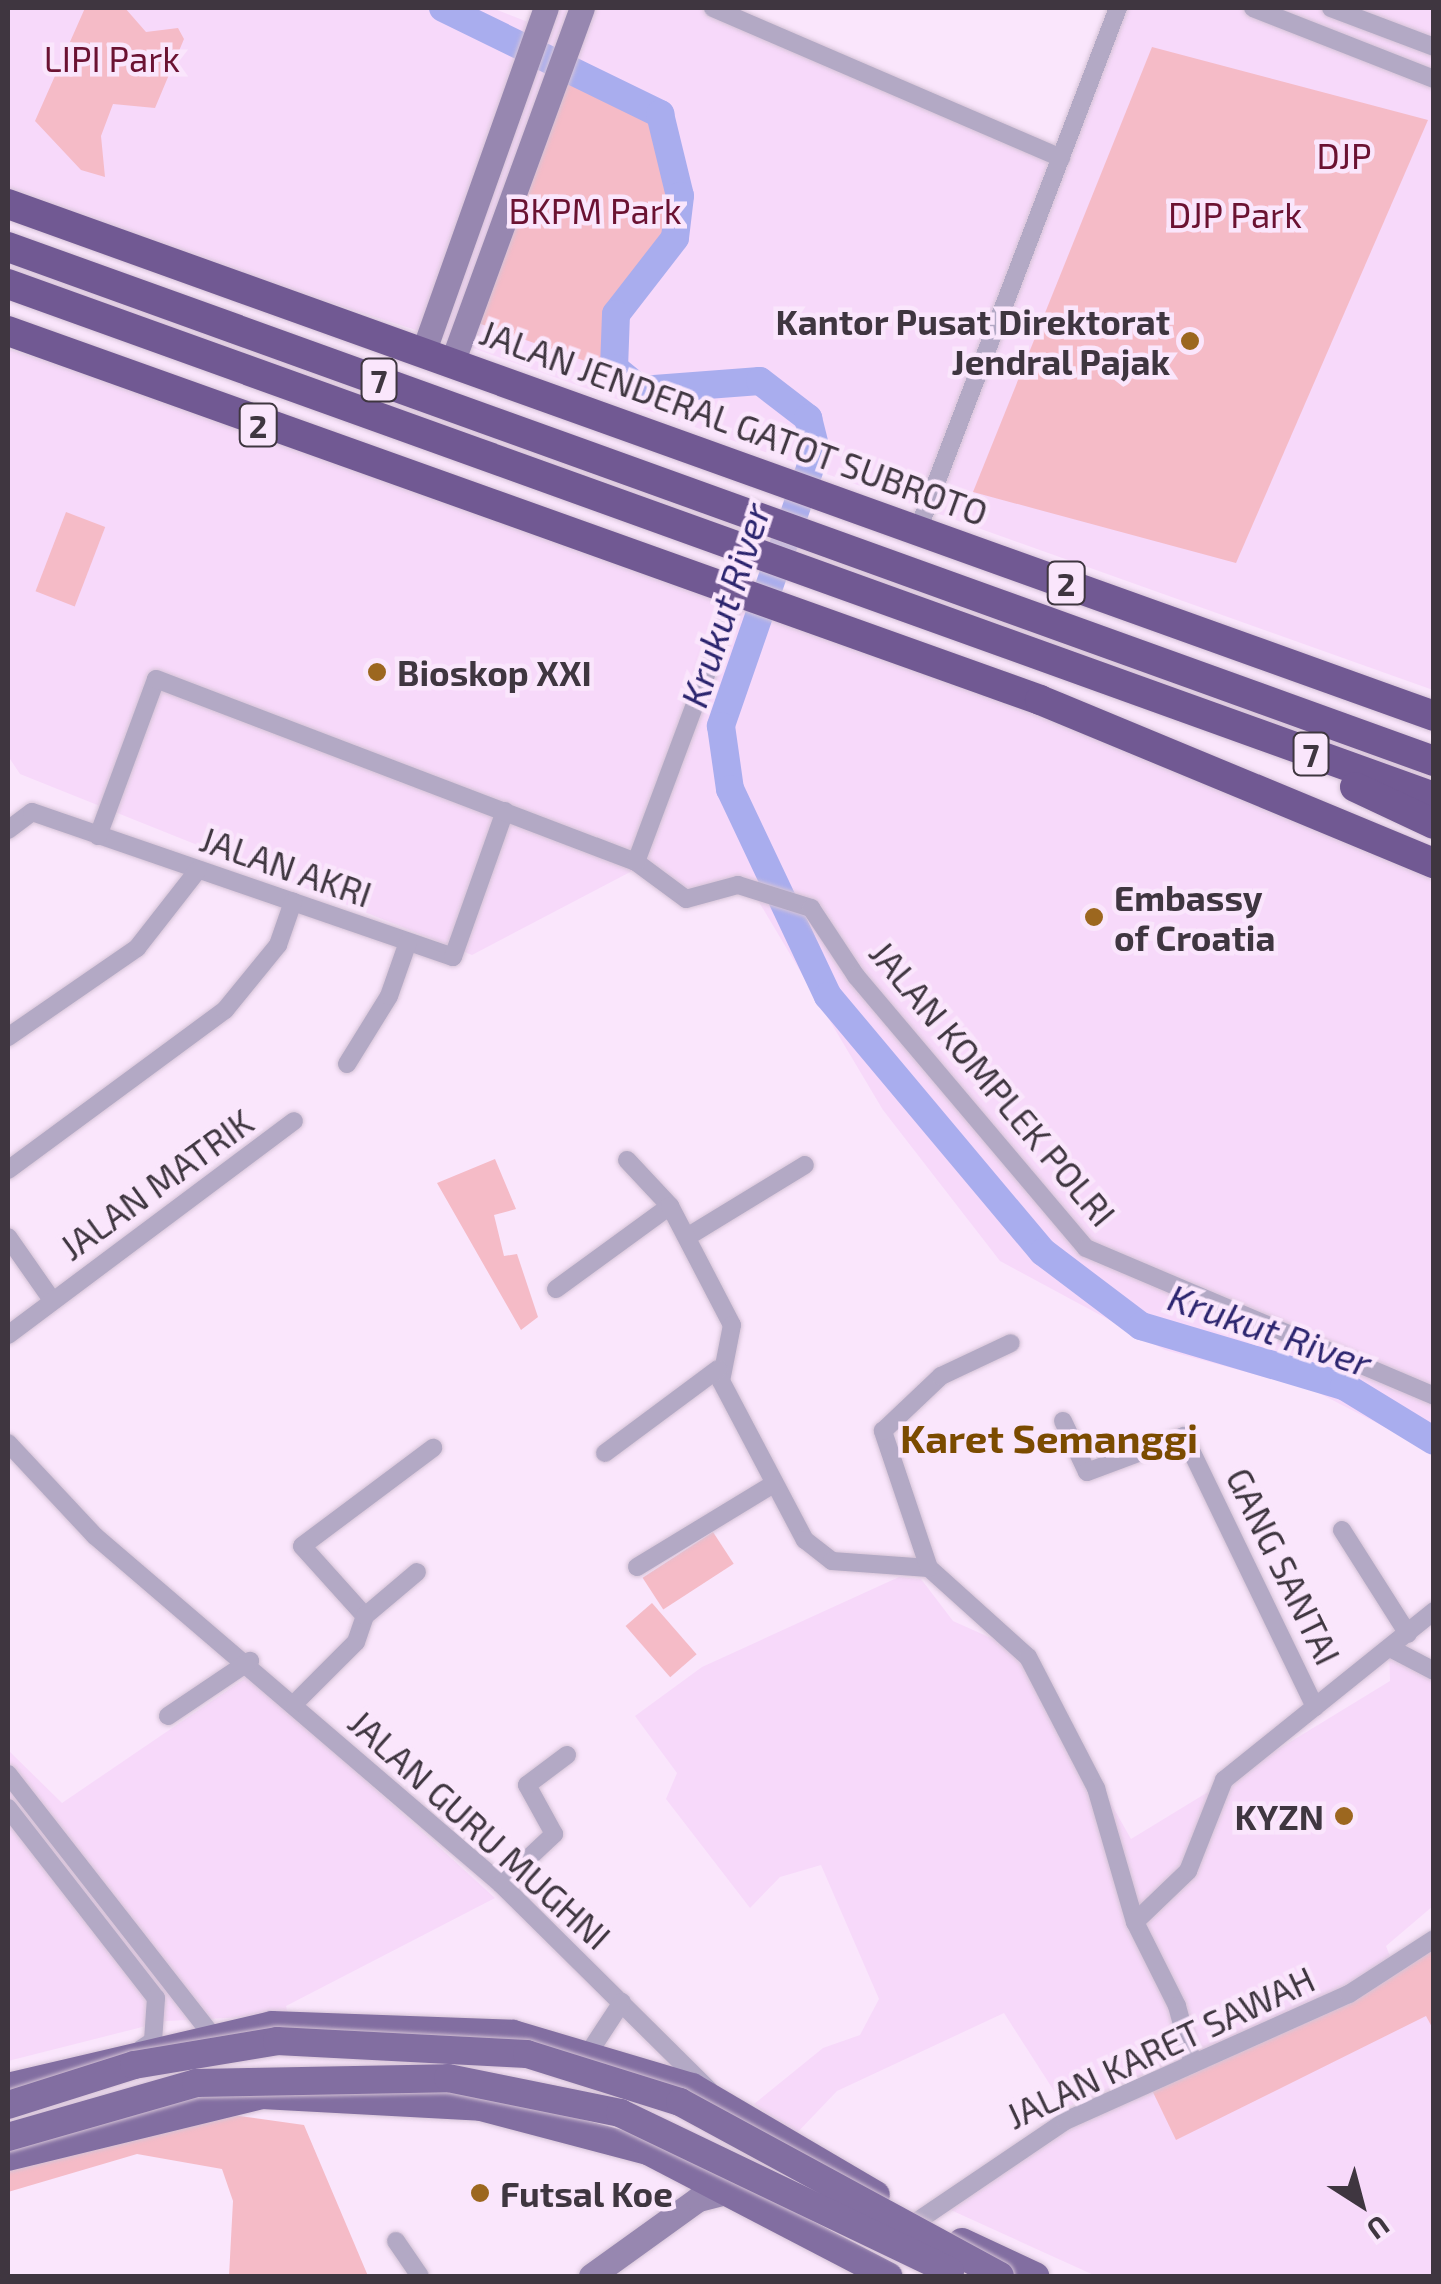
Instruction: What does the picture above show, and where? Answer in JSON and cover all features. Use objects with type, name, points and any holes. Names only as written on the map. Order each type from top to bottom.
[{"type":"highway","name":"JALAN JENDERAL GATOT SUBROTO","points":[[8,204],[453,360],[1434,716]]},
{"type":"highway","name":"7","points":[[8,248],[1433,761]]},
{"type":"highway","name":"7","points":[[8,284],[1434,797]]},
{"type":"highway","name":"2","points":[[8,331],[1172,750],[1434,862]]},
{"type":"highway","points":[[1189,710],[1434,824]]},
{"type":"main road","points":[[8,2088],[141,2049],[272,2025],[480,2031],[588,2054],[720,2102],[918,2220],[1035,2276]]},
{"type":"main road","points":[[480,2031],[502,2070],[481,2106]]},
{"type":"main road","points":[[8,2105],[134,2065],[277,2041],[527,2054],[680,2102],[1000,2276]]},
{"type":"main road","points":[[8,2137],[196,2083],[448,2078],[620,2114],[960,2276]]},
{"type":"main road","points":[[8,2157],[262,2095],[481,2106],[608,2136],[677,2165],[888,2276]]},
{"type":"street","points":[[453,360],[582,8]]},
{"type":"street","points":[[713,8],[1061,158]]},
{"type":"street","points":[[918,530],[1007,278],[1061,158],[1118,8]]},
{"type":"street","points":[[1253,8],[1434,80]]},
{"type":"street","points":[[1313,31],[1322,8]]},
{"type":"street","points":[[1330,8],[1434,48]]},
{"type":"street","points":[[424,350],[542,18]]},
{"type":"street","points":[[464,231],[494,240]]},
{"type":"street","points":[[636,862],[744,597]]},
{"type":"street","name":"JALAN KOMPLEK POLRI","points":[[89,833],[156,679],[636,862],[686,898],[738,886],[811,908],[881,1007],[1086,1248],[1434,1396]]},
{"type":"street","name":"JALAN AKRI","points":[[89,833],[453,957],[505,811]]},
{"type":"street","points":[[8,830],[32,812],[89,833]]},
{"type":"street","points":[[8,1036],[137,948],[198,870]]},
{"type":"street","points":[[8,1170],[225,1010],[278,945],[293,902]]},
{"type":"street","points":[[348,1064],[389,996],[408,942]]},
{"type":"street","name":"JALAN MATRIK","points":[[8,1336],[294,1121]]},
{"type":"street","points":[[605,1452],[718,1369],[735,1336],[670,1206],[628,1160]]},
{"type":"street","points":[[687,1236],[804,1165]]},
{"type":"street","points":[[556,1289],[670,1206]]},
{"type":"street","points":[[8,1237],[52,1300]]},
{"type":"street","points":[[1278,1312],[1434,1386]]},
{"type":"street","points":[[1011,1343],[941,1376],[883,1431],[929,1568],[1028,1657],[1109,1820],[1135,1922],[1177,2006],[1192,2061]]},
{"type":"street","points":[[718,1369],[772,1485],[805,1540],[832,1561],[929,1568]]},
{"type":"street","name":"GANG SANTAI","points":[[1062,1421],[1087,1472],[1184,1436],[1315,1707]]},
{"type":"street","name":"JALAN GURU MUGHNI","points":[[8,1443],[95,1536],[250,1661],[500,1884],[720,2102]]},
{"type":"street","points":[[365,1616],[302,1546],[433,1448]]},
{"type":"street","points":[[637,1567],[772,1485]]},
{"type":"street","points":[[1342,1530],[1408,1634]]},
{"type":"street","name":"JALAN GURU MUGHNI","points":[[296,1703],[356,1642],[365,1616],[418,1572]]},
{"type":"street","points":[[1135,1922],[1188,1871],[1224,1780],[1392,1649],[1434,1611]]},
{"type":"street","points":[[1392,1649],[1434,1671]]},
{"type":"street","points":[[168,1716],[250,1661]]},
{"type":"street","points":[[500,1884],[554,1834],[527,1785],[567,1755]]},
{"type":"street","points":[[8,1774],[210,2034]]},
{"type":"street","points":[[8,1808],[156,1998],[152,2041],[141,2049]]},
{"type":"street","name":"JALAN KARET SAWAH","points":[[918,2220],[1027,2142],[1192,2061],[1348,1994],[1434,1938]]},
{"type":"street","points":[[156,1998],[174,1984]]},
{"type":"street","points":[[588,2054],[622,2002]]},
{"type":"street","points":[[677,2165],[678,2213]]},
{"type":"street","points":[[592,2276],[678,2213],[726,2192]]},
{"type":"street","points":[[396,2241],[420,2276]]},
{"type":"shaded area","points":[[8,8],[492,8],[528,22],[535,8],[726,8],[1058,151],[1112,8],[1433,8],[1433,690],[473,348],[8,201]]},
{"type":"shaded area","points":[[8,349],[511,509],[1433,863],[1433,1452],[1313,1390],[1165,1350],[1000,1261],[883,1110],[753,892],[681,903],[634,870],[472,955],[20,774],[8,756]]},
{"type":"shaded area","points":[[899,1577],[921,1579],[953,1621],[1002,1643],[1048,1692],[1131,1839],[1390,1681],[1389,1642],[1433,1661],[1433,1906],[1386,1946],[1395,1969],[1065,2108],[1004,2013],[837,2091],[794,2136],[754,2104],[823,2048],[860,2035],[879,1999],[821,1865],[780,1877],[750,1908],[666,1799],[677,1773],[635,1716],[702,1667]]},
{"type":"shaded area","points":[[250,1675],[495,1898],[286,2006],[288,2015],[166,2021],[8,2061],[8,1750],[62,1803]]},
{"type":"shaded area","points":[[1433,1945],[1433,2276],[1096,2276],[942,2206],[1070,2125],[1346,2004]]},
{"type":"green space","name":"LIPI Park","points":[[85,8],[125,8],[146,32],[178,28],[184,39],[155,108],[113,104],[101,136],[105,177],[81,170],[35,121]]},
{"type":"green space","name":"DJP Park","points":[[1152,47],[1428,120],[1236,563],[973,492]]},
{"type":"green space","name":"BKPM Park","points":[[567,75],[653,119],[671,197],[668,235],[606,311],[605,368],[478,323]]},
{"type":"green space","points":[[66,512],[105,527],[75,606],[36,591]]},
{"type":"green space","points":[[495,1159],[516,1209],[494,1215],[504,1256],[517,1254],[538,1317],[521,1330],[437,1183]]},
{"type":"green space","points":[[713,1532],[734,1564],[663,1610],[643,1578]]},
{"type":"green space","points":[[652,1603],[697,1654],[670,1677],[626,1626]]},
{"type":"green space","points":[[1433,1945],[1433,2029],[1426,2016],[1176,2140],[1150,2086],[1346,2004]]},
{"type":"green space","points":[[182,2108],[304,2125],[368,2276],[229,2276],[233,2201],[222,2169],[137,2154],[8,2192],[8,2162]]},
{"type":"waterway","name":"Krukut River","points":[[443,8],[660,114],[680,196],[675,238],[616,314],[614,368],[641,390],[760,381],[808,418],[816,451],[721,726],[730,789],[828,996],[1043,1252],[1141,1326],[1344,1386],[1434,1441]]},
{"type":"place","name":"Kantor Pusat Direktorat Jendral Pajak","points":[[1190,341]]},
{"type":"place","name":"Bioskop XXI","points":[[377,672]]},
{"type":"place","name":"Embassy of Croatia","points":[[1094,917]]},
{"type":"place","name":"KYZN","points":[[1344,1816]]},
{"type":"place","name":"Futsal Koe","points":[[480,2193]]},
{"type":"district","name":"Karet Semanggi","points":[[1049,1437]]},
{"type":"park label","name":"DJP","points":[[1344,155]]}]
